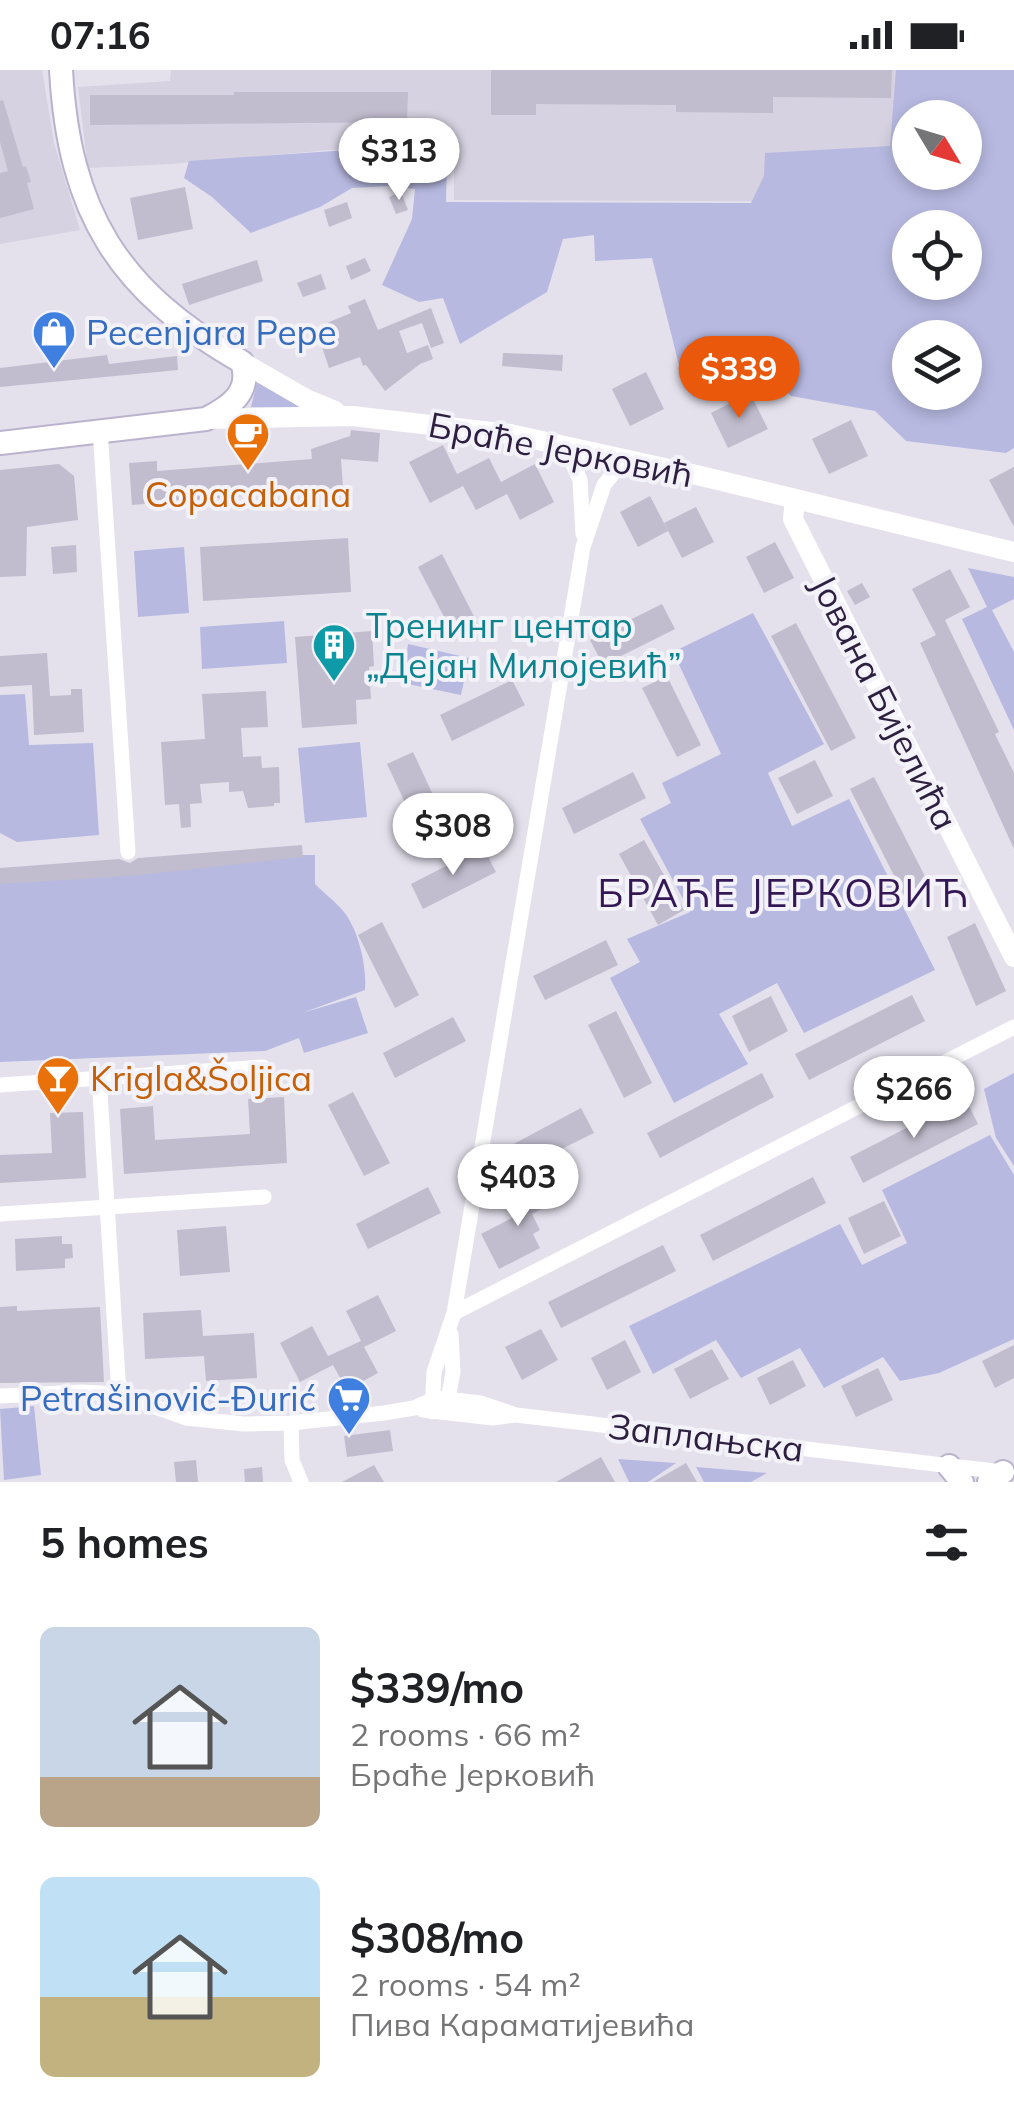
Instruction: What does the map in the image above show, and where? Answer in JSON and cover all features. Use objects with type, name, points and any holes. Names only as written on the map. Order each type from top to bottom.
[{"type":"main road","points":[[61,70],[72,150],[100,233],[156,304],[186,328],[242,362],[245,379],[240,395],[206,419]]},
{"type":"main road","name":"Браће Јерковић","points":[[0,443],[206,419]]},
{"type":"street","points":[[242,362],[306,398],[352,416]]},
{"type":"street","name":"Браће Јерковић","points":[[206,419],[352,416],[433,423],[626,458],[1014,552]]},
{"type":"street","points":[[100,430],[128,852]]},
{"type":"street","points":[[565,446],[580,480],[584,546]]},
{"type":"street","points":[[439,1406],[434,1372],[451,1330],[584,546],[604,485],[626,458]]},
{"type":"street","name":"Јована Бијелића","points":[[795,499],[793,519],[1014,957]]},
{"type":"street","points":[[454,1312],[1014,1027]]},
{"type":"street","points":[[0,1085],[263,1068]]},
{"type":"street","points":[[99,1078],[119,1394]]},
{"type":"street","points":[[0,1214],[264,1196]]},
{"type":"street","name":"Заплањска","points":[[0,1396],[119,1394],[186,1418],[244,1424],[291,1423],[480,1403],[516,1415],[955,1474],[1003,1477]]},
{"type":"street","points":[[291,1423],[292,1460],[301,1482]]},
{"type":"shaded area","points":[[0,70],[42,70],[54,143],[80,230],[0,244]]},
{"type":"shaded area","points":[[171,70],[1014,70],[1014,198],[942,202],[454,200],[454,139],[88,168],[78,87],[170,81]]},
{"type":"shaded area","points":[[896,70],[1014,70],[1014,448],[1006,453],[906,441],[875,411],[791,396],[750,353],[681,373],[652,258],[595,261],[594,235],[563,239],[547,292],[460,344],[443,298],[419,302],[382,285],[412,219],[415,189],[352,188],[320,207],[251,233],[212,197],[184,178],[189,161],[435,144],[447,160],[446,202],[751,203],[764,176],[765,153],[890,146],[892,121],[892,190],[982,190],[982,100],[894,100]]},
{"type":"shaded area","points":[[258,379],[315,407],[251,407]]},
{"type":"shaded area","points":[[184,547],[189,613],[138,617],[134,551]]},
{"type":"shaded area","points":[[968,568],[1014,577],[1014,599],[992,610],[1014,652],[1014,730],[962,619],[987,607]]},
{"type":"shaded area","points":[[753,613],[824,744],[768,773],[792,826],[849,799],[935,970],[804,1033],[777,983],[719,1014],[748,1064],[674,1103],[610,978],[640,962],[627,939],[690,912],[640,819],[671,803],[662,783],[721,754],[673,652]]},
{"type":"shaded area","points":[[284,621],[287,663],[202,669],[200,627]]},
{"type":"shaded area","points":[[408,644],[469,658],[461,695],[403,683]]},
{"type":"shaded area","points":[[25,694],[29,745],[93,743],[99,835],[17,842],[0,833],[0,695]]},
{"type":"shaded area","points":[[360,742],[367,817],[305,823],[298,748]]},
{"type":"shaded area","points":[[315,855],[315,884],[341,908],[354,929],[365,981],[365,990],[302,1013],[356,997],[368,1033],[304,1053],[299,1038],[265,1051],[0,1062],[0,880]]},
{"type":"shaded area","points":[[1014,1073],[1014,1166],[996,1138],[984,1089]]},
{"type":"shaded area","points":[[990,1135],[1014,1175],[1014,1339],[939,1373],[900,1381],[883,1357],[824,1388],[800,1348],[741,1378],[716,1340],[653,1374],[629,1326],[840,1224],[862,1265],[907,1243],[882,1190]]},
{"type":"shaded area","points":[[34,1406],[41,1475],[4,1480],[0,1409]]},
{"type":"shaded area","points":[[618,1459],[676,1463],[648,1482],[629,1482]]},
{"type":"shaded area","points":[[696,1467],[767,1473],[751,1482],[704,1482]]},
{"type":"building","points":[[491,70],[892,70],[891,98],[773,97],[773,113],[676,112],[676,105],[536,104],[536,115],[491,115]]},
{"type":"building","points":[[408,92],[407,122],[90,125],[90,95]]},
{"type":"building","points":[[3,100],[31,182],[27,183],[34,209],[0,218],[0,173],[8,171],[0,142]]},
{"type":"building","points":[[185,187],[193,229],[138,240],[130,198]]},
{"type":"building","points":[[401,192],[408,210],[396,214],[389,197]]},
{"type":"building","points":[[347,202],[352,218],[329,227],[324,210]]},
{"type":"building","points":[[365,258],[371,271],[351,280],[346,266]]},
{"type":"building","points":[[257,260],[263,281],[189,305],[182,284]]},
{"type":"building","points":[[321,274],[326,289],[303,297],[297,283]]},
{"type":"building","points":[[365,299],[378,330],[431,308],[444,343],[431,348],[422,323],[399,331],[407,353],[428,345],[433,359],[420,364],[385,391],[360,357],[329,368],[317,332],[323,329],[322,325],[351,313],[348,306]]},
{"type":"building","points":[[503,353],[563,355],[562,371],[502,366]]},
{"type":"building","points":[[107,355],[109,364],[177,356],[178,370],[0,387],[0,368]]},
{"type":"building","points":[[646,372],[664,409],[630,426],[612,389]]},
{"type":"building","points":[[750,393],[768,429],[728,448],[711,413]]},
{"type":"building","points":[[851,420],[868,456],[829,474],[812,439]]},
{"type":"building","points":[[351,430],[380,433],[378,462],[341,459],[343,488],[132,505],[129,463],[157,461],[157,471],[312,459],[311,449],[350,436]]},
{"type":"building","points":[[443,445],[457,474],[489,458],[501,482],[535,464],[554,502],[520,520],[507,494],[476,510],[463,486],[430,503],[409,462]]},
{"type":"building","points":[[59,464],[74,476],[78,520],[27,527],[26,576],[0,577],[0,470]]},
{"type":"building","points":[[1014,467],[1014,527],[989,480]]},
{"type":"building","points":[[650,496],[668,531],[638,547],[620,512]]},
{"type":"building","points":[[696,507],[714,542],[682,558],[664,523]]},
{"type":"building","points":[[348,538],[351,592],[203,601],[200,547]]},
{"type":"building","points":[[775,542],[794,578],[764,593],[746,557]]},
{"type":"building","points":[[76,545],[77,572],[53,574],[51,547]]},
{"type":"building","points":[[442,554],[479,626],[455,638],[418,567]]},
{"type":"building","points":[[950,569],[970,607],[945,620],[999,732],[995,734],[1014,773],[1014,849],[920,643],[936,635],[912,589]]},
{"type":"building","points":[[862,583],[870,597],[855,605],[847,591]]},
{"type":"building","points":[[662,604],[675,629],[603,665],[590,640]]},
{"type":"building","points":[[796,623],[856,738],[831,751],[771,636]]},
{"type":"building","name":"Тренинг центар „Дејан Милојевић”","points":[[372,631],[371,699],[356,700],[357,724],[302,728],[295,637]]},
{"type":"building","points":[[47,653],[50,696],[71,695],[71,689],[82,689],[84,732],[34,735],[32,685],[0,687],[0,656]]},
{"type":"building","points":[[667,676],[701,745],[677,757],[642,688]]},
{"type":"building","points":[[512,680],[525,705],[452,741],[440,715]]},
{"type":"building","points":[[266,691],[268,727],[241,728],[243,757],[261,756],[262,768],[279,767],[280,803],[248,808],[243,791],[229,792],[229,782],[200,784],[202,803],[190,804],[191,827],[181,828],[179,804],[165,805],[161,742],[205,739],[202,694]]},
{"type":"building","points":[[413,752],[448,827],[422,839],[387,764]]},
{"type":"building","points":[[815,760],[833,796],[797,814],[778,778]]},
{"type":"building","points":[[633,772],[646,798],[574,834],[562,808]]},
{"type":"building","points":[[874,777],[933,892],[909,905],[850,789]]},
{"type":"building","points":[[644,840],[684,910],[658,925],[619,854]]},
{"type":"building","points":[[302,845],[303,857],[129,876],[0,884],[0,868],[119,859],[130,863],[138,858]]},
{"type":"building","points":[[483,847],[496,872],[423,909],[411,884]]},
{"type":"building","points":[[382,922],[419,995],[395,1008],[358,935]]},
{"type":"building","points":[[975,923],[1006,991],[976,1006],[947,937]]},
{"type":"building","points":[[606,940],[618,965],[545,1000],[533,976]]},
{"type":"building","points":[[912,995],[925,1021],[809,1080],[795,1054]]},
{"type":"building","points":[[771,996],[788,1031],[749,1052],[732,1016]]},
{"type":"building","points":[[616,1011],[652,1083],[624,1098],[588,1025]]},
{"type":"building","points":[[453,1017],[466,1041],[395,1078],[383,1053]]},
{"type":"building","points":[[762,1073],[774,1097],[660,1158],[647,1133]]},
{"type":"building","points":[[353,1092],[390,1163],[364,1176],[328,1105]]},
{"type":"building","points":[[284,1097],[287,1163],[124,1174],[120,1109],[153,1106],[155,1140],[250,1134],[248,1099]]},
{"type":"building","points":[[965,1098],[978,1124],[863,1183],[850,1157]]},
{"type":"building","points":[[581,1108],[594,1133],[519,1170],[508,1147]]},
{"type":"building","points":[[83,1112],[86,1178],[0,1183],[0,1155],[52,1153],[50,1113]]},
{"type":"building","points":[[813,1177],[826,1203],[713,1261],[700,1235]]},
{"type":"building","points":[[550,1185],[557,1201],[532,1214],[540,1230],[533,1234],[540,1248],[499,1269],[481,1234],[514,1217],[508,1206]]},
{"type":"building","points":[[428,1187],[441,1213],[368,1249],[356,1224]]},
{"type":"building","points":[[884,1201],[901,1236],[864,1254],[848,1218]]},
{"type":"building","points":[[226,1226],[230,1272],[180,1276],[177,1230]]},
{"type":"building","points":[[62,1236],[62,1244],[72,1244],[73,1258],[65,1259],[65,1268],[16,1271],[15,1239]]},
{"type":"building","points":[[663,1245],[676,1271],[561,1328],[548,1302]]},
{"type":"building","points":[[378,1295],[396,1331],[364,1347],[378,1373],[347,1390],[333,1365],[300,1382],[280,1343],[312,1326],[328,1356],[361,1341],[346,1311]]},
{"type":"building","points":[[17,1306],[17,1311],[100,1307],[104,1382],[0,1383],[0,1307]]},
{"type":"building","points":[[201,1310],[203,1336],[254,1333],[257,1378],[206,1381],[204,1356],[145,1359],[143,1313]]},
{"type":"building","points":[[541,1329],[558,1360],[522,1380],[505,1347]]},
{"type":"building","points":[[625,1340],[641,1372],[607,1390],[591,1358]]},
{"type":"building","points":[[1014,1345],[1014,1378],[995,1388],[982,1361]]},
{"type":"building","points":[[712,1349],[729,1379],[690,1399],[674,1369]]},
{"type":"building","points":[[793,1360],[806,1386],[770,1405],[757,1378]]},
{"type":"building","points":[[878,1368],[893,1400],[856,1417],[841,1386]]},
{"type":"building","points":[[390,1430],[393,1451],[347,1457],[344,1436]]},
{"type":"building","points":[[601,1457],[615,1482],[556,1482]]},
{"type":"building","points":[[196,1460],[198,1482],[176,1482],[174,1462]]},
{"type":"building","points":[[686,1463],[697,1482],[653,1482]]},
{"type":"building","points":[[374,1465],[384,1482],[342,1482]]},
{"type":"building","points":[[262,1467],[263,1482],[245,1482],[244,1469]]},
{"type":"place","name":"Pecenjara Pepe","points":[[54,370]]},
{"type":"place","name":"Copacabana","points":[[248,472]]},
{"type":"place","name":"Тренинг центар „Дејан Милојевић”","points":[[334,683]]},
{"type":"place","name":"Krigla&Šoljica","points":[[58,1116]]},
{"type":"place","name":"Petrašinović-Đurić","points":[[349,1436]]},
{"type":"district","name":"БРАЋЕ ЈЕРКОВИЋ","points":[[784,893]]}]
